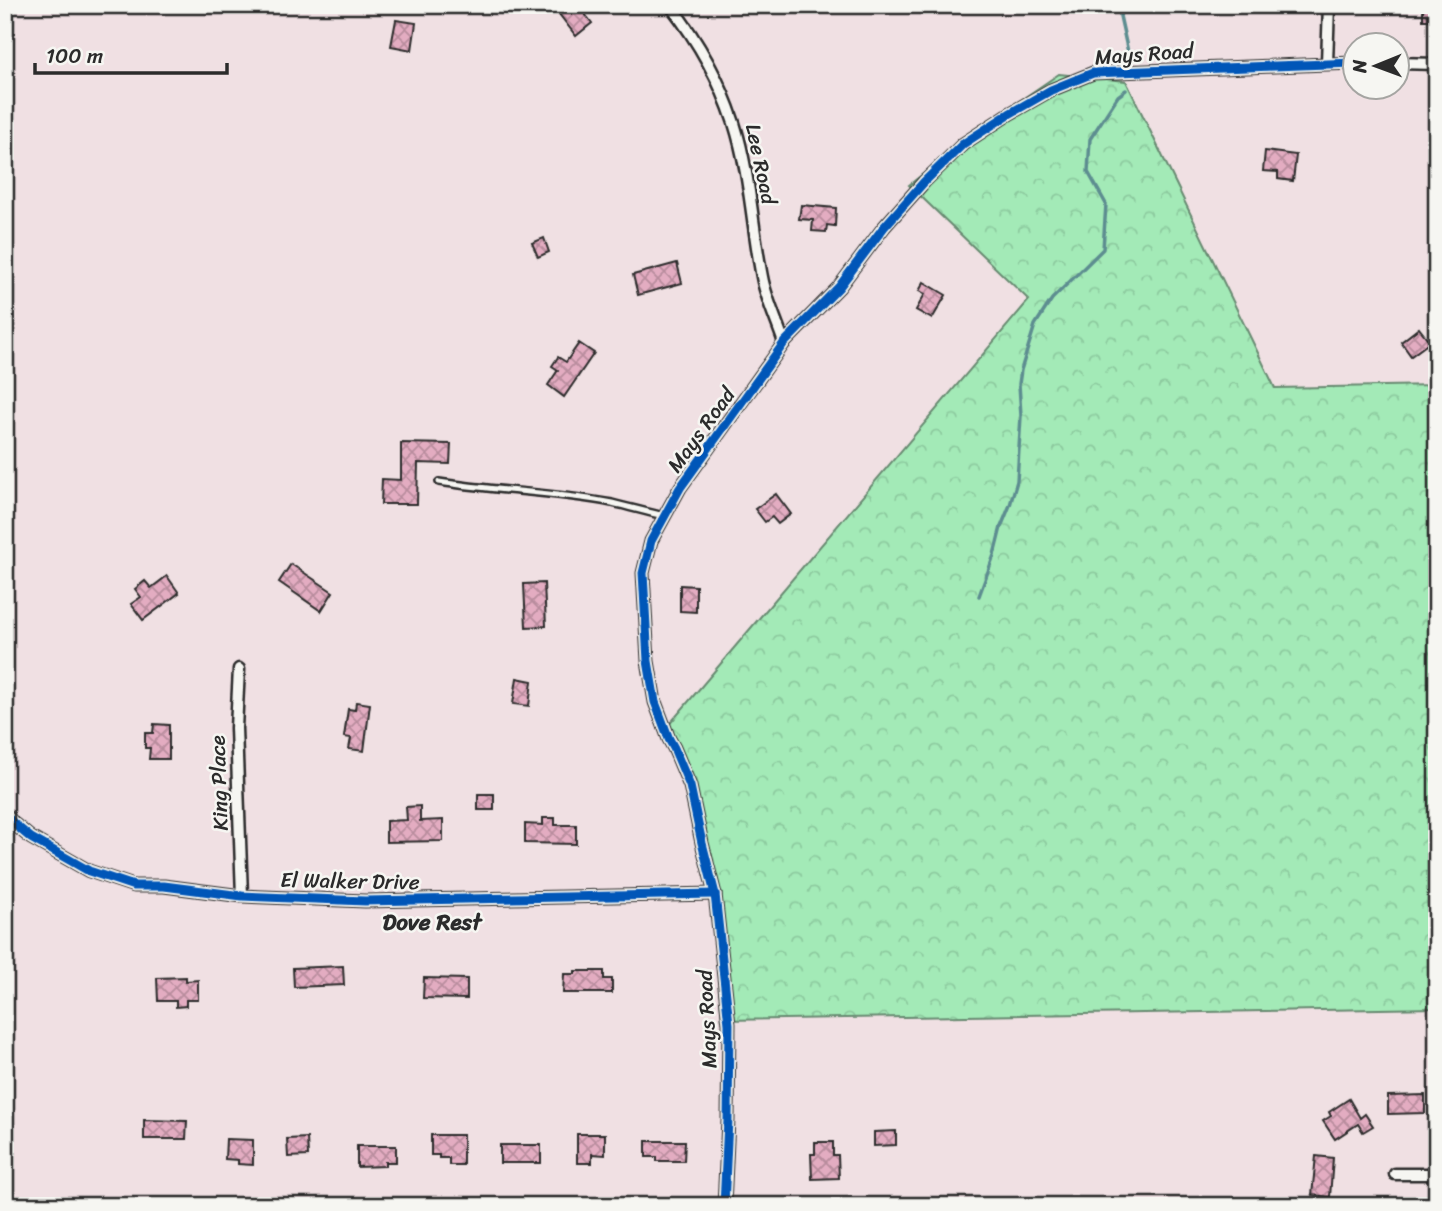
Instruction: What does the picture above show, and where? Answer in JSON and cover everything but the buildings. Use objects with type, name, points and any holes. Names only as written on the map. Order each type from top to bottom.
[{"type":"street","name":"Lee Road","points":[[670,5],[690,30],[710,66],[734,124],[748,187],[762,280],[784,343]]},
{"type":"street","points":[[1327,63],[1329,5]]},
{"type":"street","name":"Mays Road","points":[[724,1206],[729,1024],[715,894],[690,786],[655,702],[648,661],[643,573],[651,541],[664,516],[680,488],[784,343],[839,286],[884,227],[924,182],[963,144],[1051,90],[1093,73],[1340,63]]},
{"type":"street","points":[[1410,64],[1437,64]]},
{"type":"street","name":"King Place","points":[[239,669],[236,728],[242,896]]},
{"type":"street","name":"El Walker Drive","points":[[5,814],[31,838],[89,871],[134,886],[164,886],[242,896],[365,901],[715,894]]},
{"type":"street","points":[[1395,1174],[1437,1174]]},
{"type":"street","points":[[471,1206],[582,1206]]},
{"type":"lane","points":[[439,482],[612,503],[664,516]]},
{"type":"green space","points":[[1059,74],[1126,81],[1275,388],[1437,385],[1437,1008],[722,1020],[702,827],[667,727],[1029,300],[909,185],[984,125]]},
{"type":"waterway","points":[[1123,5],[1120,16],[1130,61]]},
{"type":"waterway","points":[[979,596],[1017,481],[1021,370],[1035,325],[1052,299],[1103,249],[1106,204],[1088,172],[1090,139],[1118,96],[1126,90]]},
{"type":"cycle path","points":[[724,1206],[729,1024],[715,894],[690,786],[655,702],[648,661],[643,573],[651,541],[680,488],[784,343],[839,287],[884,227],[924,182],[963,144],[1051,90],[1093,73],[1340,64]]},
{"type":"cycle path","points":[[5,814],[31,838],[89,871],[134,886],[164,886],[242,896],[365,901],[715,894]]},
{"type":"district","name":"Dove Rest","points":[[432,922]]}]
